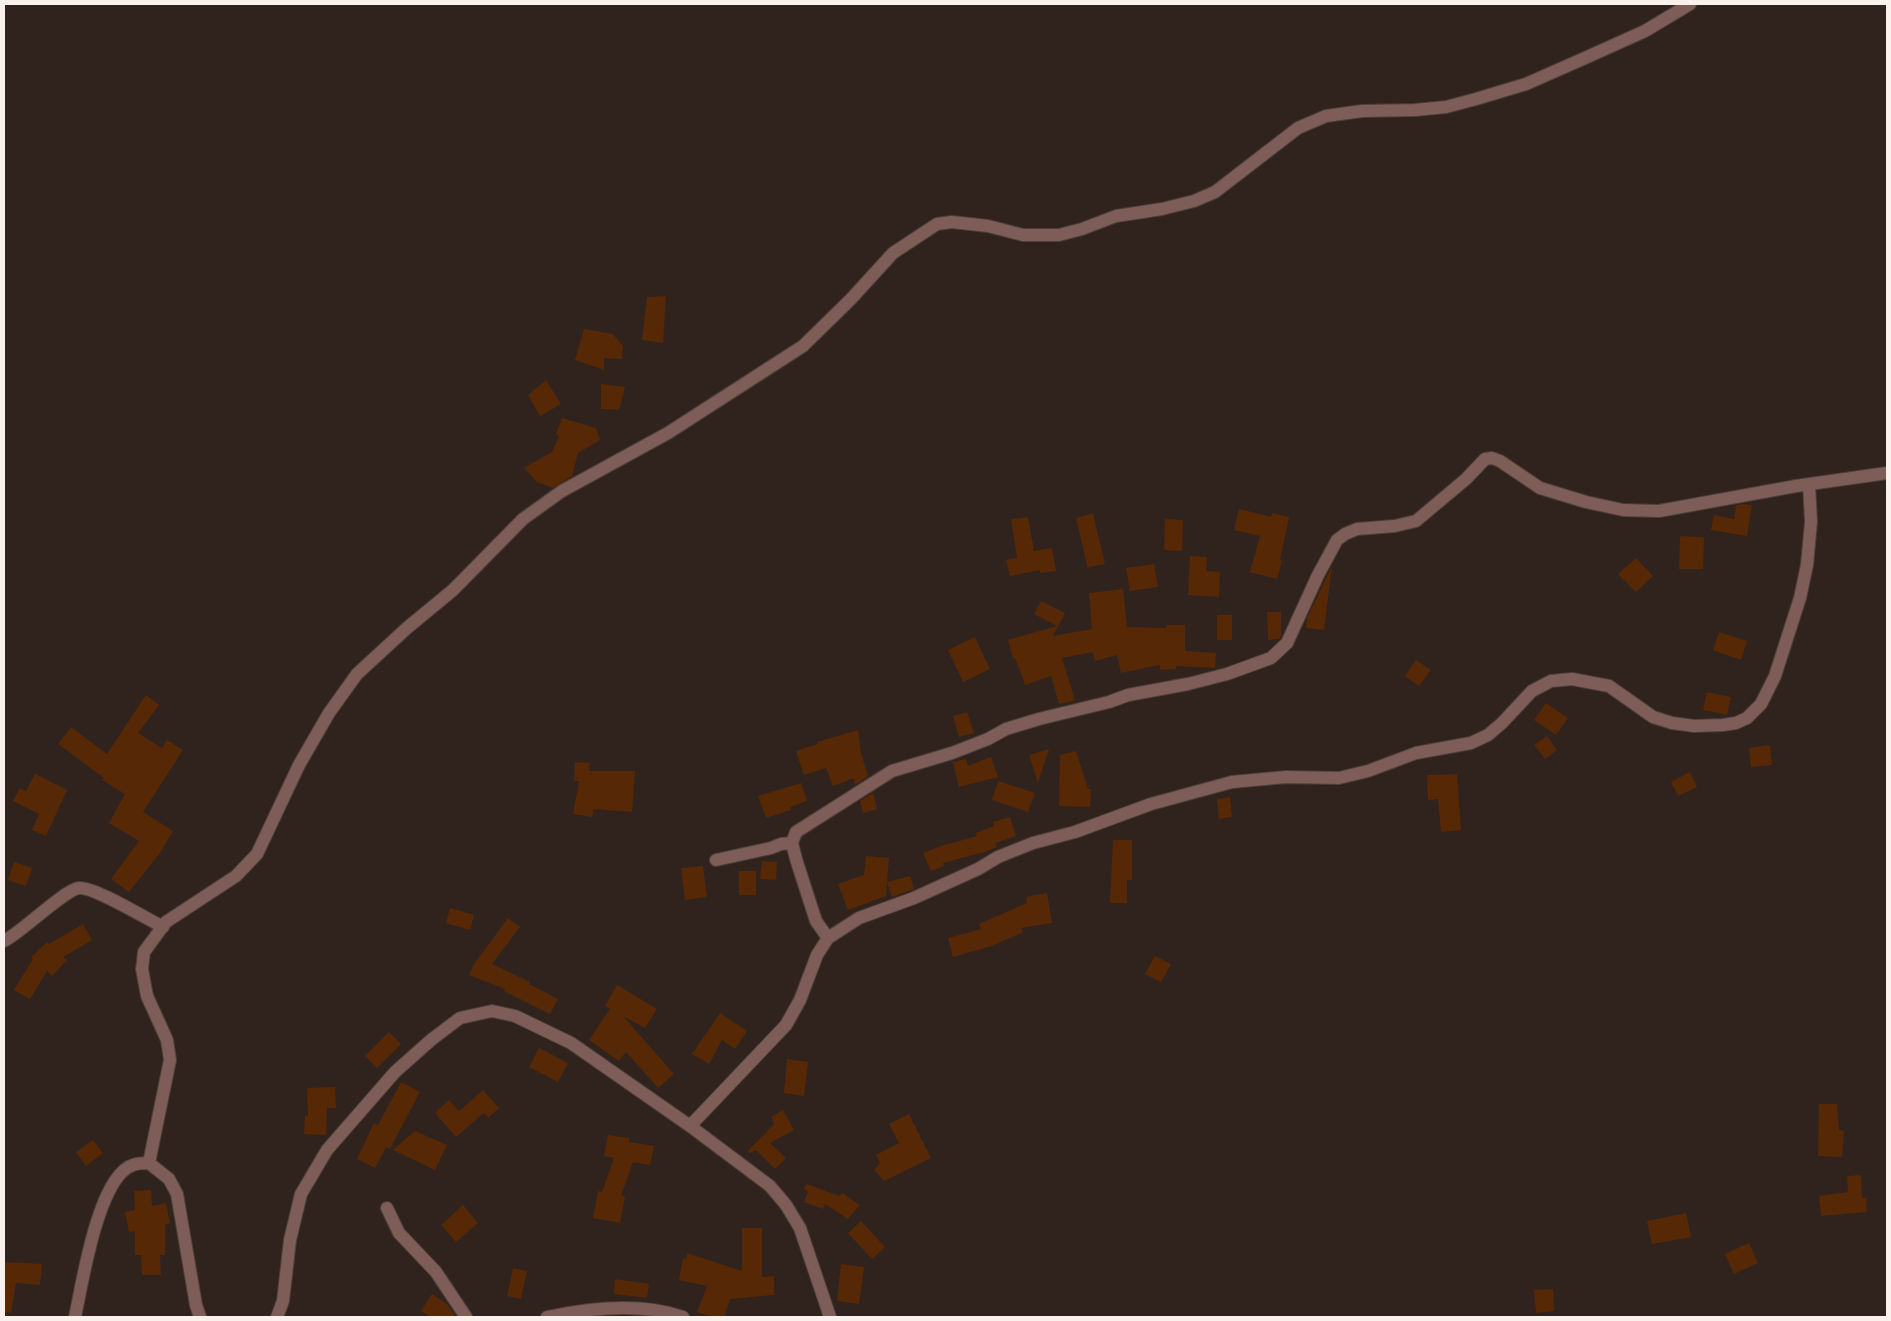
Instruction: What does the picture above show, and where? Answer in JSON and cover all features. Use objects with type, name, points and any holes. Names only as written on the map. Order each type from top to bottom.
[{"type":"street","points":[[149,1163],[170,1060],[167,1040],[147,996],[142,969],[144,952],[166,922],[236,876],[257,854],[299,765],[329,713],[357,674],[407,628],[453,590],[523,519],[562,491],[668,433],[803,346],[893,253],[937,224],[952,222],[988,226],[1023,235],[1059,235],[1082,229],[1116,216],[1162,209],[1194,201],[1215,192],[1298,128],[1326,116],[1362,111],[1415,110],[1446,107],[1484,97],[1526,84],[1645,31],[1690,4]]},
{"type":"street","points":[[828,938],[816,921],[792,843],[796,832],[892,771],[952,753],[988,739],[1006,729],[1038,719],[1109,702],[1128,695],[1188,684],[1227,674],[1270,658],[1287,643],[1318,575],[1338,540],[1345,534],[1357,529],[1395,526],[1416,521],[1466,479],[1485,459],[1492,458],[1500,461],[1540,488],[1586,502],[1623,510],[1659,511],[1809,484],[1887,473]]},
{"type":"street","points":[[690,1126],[786,1025],[800,1000],[818,955],[828,938],[859,918],[914,898],[955,880],[1005,854],[1033,843],[1075,832],[1151,804],[1232,782],[1286,777],[1339,778],[1368,771],[1416,753],[1471,743],[1488,735],[1532,691],[1551,681],[1572,679],[1609,686],[1653,717],[1672,723],[1694,726],[1723,725],[1736,723],[1747,718],[1761,704],[1775,676],[1800,598],[1807,565],[1811,522],[1809,484]]},
{"type":"street","points":[[716,860],[792,843]]},
{"type":"street","points":[[4,942],[73,890],[79,888],[86,888],[97,893],[162,927]]},
{"type":"street","points":[[277,1317],[283,1301],[290,1240],[301,1194],[327,1150],[395,1072],[430,1040],[460,1018],[492,1011],[515,1016],[571,1043],[690,1126],[770,1186],[786,1205],[800,1228],[830,1317]]},
{"type":"street","points":[[75,1317],[93,1235],[110,1189],[120,1175],[132,1165],[149,1163],[169,1179],[177,1194],[196,1305],[200,1317]]},
{"type":"street","points":[[387,1208],[399,1233],[436,1272],[466,1317]]},
{"type":"street","points":[[547,1317],[585,1310],[629,1307],[683,1317]]},
{"type":"building","points":[[666,296],[663,343],[642,340],[647,297]]},
{"type":"building","points":[[584,329],[613,334],[623,346],[622,359],[604,358],[604,370],[575,360]]},
{"type":"building","points":[[546,380],[561,404],[540,416],[528,395]]},
{"type":"building","points":[[601,384],[625,387],[619,410],[601,409]]},
{"type":"building","points":[[562,418],[596,428],[600,440],[578,453],[572,476],[553,488],[537,482],[524,468],[552,452],[559,436],[556,434]]},
{"type":"building","points":[[1736,505],[1752,505],[1747,536],[1711,530],[1714,515],[1734,519]]},
{"type":"building","points":[[1239,509],[1271,517],[1272,513],[1289,517],[1277,579],[1250,572],[1260,536],[1234,530]]},
{"type":"building","points":[[1093,513],[1105,564],[1089,567],[1088,569],[1076,518]]},
{"type":"building","points":[[1028,517],[1034,551],[1052,548],[1056,571],[1040,573],[1040,570],[1010,576],[1006,560],[1017,558],[1011,519]]},
{"type":"building","points":[[1165,519],[1183,520],[1182,551],[1164,550]]},
{"type":"building","points":[[1680,536],[1704,537],[1703,569],[1679,569]]},
{"type":"building","points":[[1190,556],[1207,557],[1206,571],[1220,572],[1219,597],[1188,595]]},
{"type":"building","points":[[1636,558],[1653,576],[1636,592],[1618,574]]},
{"type":"building","points":[[1154,564],[1158,587],[1130,591],[1126,568]]},
{"type":"building","points":[[1332,566],[1324,630],[1306,628],[1307,618]]},
{"type":"building","points":[[1123,589],[1127,627],[1166,628],[1166,625],[1185,625],[1185,651],[1216,653],[1215,668],[1176,666],[1176,669],[1160,670],[1160,665],[1121,673],[1117,655],[1095,661],[1093,652],[1062,658],[1075,700],[1059,704],[1051,676],[1025,685],[1015,658],[1013,658],[1008,640],[1057,626],[1034,614],[1041,601],[1065,613],[1053,636],[1092,629],[1089,593]]},
{"type":"building","points":[[1267,612],[1281,612],[1281,636],[1279,639],[1268,640]]},
{"type":"building","points":[[1217,615],[1232,615],[1232,640],[1217,640]]},
{"type":"building","points":[[1719,632],[1747,641],[1741,660],[1713,650]]},
{"type":"building","points":[[975,637],[990,669],[963,682],[948,650]]},
{"type":"building","points":[[1416,660],[1431,670],[1419,686],[1405,676]]},
{"type":"building","points":[[1707,692],[1731,697],[1727,715],[1703,710]]},
{"type":"building","points":[[146,695],[159,705],[138,733],[162,748],[167,740],[183,750],[143,812],[173,831],[160,853],[129,892],[111,879],[139,841],[109,823],[125,794],[102,780],[104,778],[58,744],[71,727],[107,754]]},
{"type":"building","points":[[1546,703],[1568,718],[1556,735],[1534,720]]},
{"type":"building","points":[[967,712],[974,733],[959,737],[953,716]]},
{"type":"building","points":[[858,730],[861,753],[868,776],[855,785],[854,778],[833,786],[826,768],[804,775],[796,751],[818,744],[817,742]]},
{"type":"building","points":[[1547,736],[1557,750],[1545,759],[1534,745]]},
{"type":"building","points":[[1770,745],[1772,765],[1751,767],[1749,748]]},
{"type":"building","points":[[1049,749],[1038,783],[1029,755]]},
{"type":"building","points":[[1076,751],[1088,789],[1091,789],[1090,807],[1059,806],[1060,755]]},
{"type":"building","points":[[991,757],[998,777],[959,787],[953,762],[966,759],[968,766]]},
{"type":"building","points":[[575,762],[590,763],[589,771],[635,771],[632,812],[594,809],[592,817],[573,814],[579,781],[574,781]]},
{"type":"building","points":[[1690,772],[1697,787],[1678,796],[1671,782]]},
{"type":"building","points":[[35,774],[67,790],[46,836],[32,830],[39,814],[13,801],[20,788],[26,791]]},
{"type":"building","points":[[1457,774],[1461,830],[1441,832],[1438,799],[1428,800],[1427,775]]},
{"type":"building","points":[[998,781],[1035,793],[1028,812],[992,800]]},
{"type":"building","points":[[801,783],[807,801],[790,807],[791,810],[766,818],[758,796]]},
{"type":"building","points":[[873,793],[877,809],[863,813],[860,801]]},
{"type":"building","points":[[1230,797],[1232,817],[1219,819],[1217,799]]},
{"type":"building","points":[[1010,817],[1016,836],[995,843],[997,847],[943,863],[944,866],[931,871],[923,853],[977,836],[976,833],[994,826],[993,822]]},
{"type":"building","points":[[1113,840],[1132,840],[1132,880],[1127,880],[1127,903],[1110,903]]},
{"type":"building","points":[[866,856],[889,858],[886,896],[848,910],[838,884],[864,875]]},
{"type":"building","points":[[762,861],[777,862],[776,880],[760,879]]},
{"type":"building","points":[[14,862],[32,868],[26,886],[8,880]]},
{"type":"building","points":[[703,866],[707,897],[685,900],[681,868]]},
{"type":"building","points":[[739,871],[756,871],[756,895],[739,895]]},
{"type":"building","points":[[910,876],[914,889],[892,897],[887,882]]},
{"type":"building","points":[[1047,893],[1052,923],[1021,928],[1023,932],[992,946],[953,957],[948,938],[981,929],[979,924],[1027,903],[1026,897]]},
{"type":"building","points":[[450,908],[474,915],[470,930],[446,923]]},
{"type":"building","points":[[508,918],[520,927],[492,964],[530,982],[529,984],[558,999],[550,1014],[504,991],[505,989],[469,975],[474,964]]},
{"type":"building","points":[[83,924],[92,940],[63,957],[67,960],[52,976],[47,971],[30,999],[14,990],[33,959],[31,957],[47,942],[49,944]]},
{"type":"building","points":[[1155,956],[1171,964],[1161,982],[1145,974]]},
{"type":"building","points":[[617,985],[657,1009],[645,1028],[623,1016],[674,1074],[658,1088],[626,1052],[619,1061],[589,1040],[610,1009],[605,1006]]},
{"type":"building","points":[[720,1013],[747,1031],[735,1049],[722,1040],[709,1064],[692,1054]]},
{"type":"building","points":[[389,1032],[401,1044],[377,1068],[365,1056]]},
{"type":"building","points":[[539,1048],[568,1063],[558,1082],[529,1067]]},
{"type":"building","points":[[787,1059],[808,1062],[804,1096],[784,1093]]},
{"type":"building","points":[[401,1082],[420,1092],[390,1149],[386,1147],[375,1168],[357,1159],[374,1123],[378,1125]]},
{"type":"building","points":[[335,1087],[336,1108],[327,1108],[326,1135],[304,1134],[305,1116],[308,1116],[307,1088]]},
{"type":"building","points":[[483,1090],[499,1108],[488,1118],[484,1113],[456,1137],[435,1113],[449,1100],[459,1111]]},
{"type":"building","points":[[1819,1104],[1837,1104],[1839,1130],[1844,1131],[1842,1157],[1818,1156]]},
{"type":"building","points":[[783,1110],[794,1130],[770,1143],[786,1158],[775,1169],[756,1150],[750,1153],[748,1151],[774,1124],[771,1117]]},
{"type":"building","points":[[909,1114],[931,1158],[884,1181],[874,1170],[880,1163],[876,1155],[899,1143],[889,1124]]},
{"type":"building","points":[[415,1131],[447,1145],[435,1170],[393,1150]]},
{"type":"building","points":[[608,1135],[629,1138],[629,1142],[654,1146],[650,1165],[633,1162],[621,1196],[625,1196],[620,1223],[593,1218],[598,1191],[602,1192],[614,1158],[604,1156]]},
{"type":"building","points":[[93,1140],[103,1153],[86,1166],[76,1152]]},
{"type":"building","points":[[1861,1175],[1862,1198],[1866,1198],[1867,1212],[1821,1216],[1819,1196],[1848,1192],[1847,1176]]},
{"type":"building","points":[[806,1184],[840,1196],[842,1193],[860,1205],[848,1219],[825,1204],[823,1209],[804,1202],[808,1192],[804,1189]]},
{"type":"building","points":[[151,1190],[152,1206],[166,1203],[170,1223],[165,1225],[165,1255],[160,1255],[161,1275],[142,1275],[141,1255],[135,1255],[135,1231],[129,1232],[125,1212],[135,1210],[134,1191]]},
{"type":"building","points":[[463,1205],[478,1223],[456,1242],[441,1225]]},
{"type":"building","points":[[1686,1213],[1691,1237],[1652,1244],[1647,1221]]},
{"type":"building","points":[[861,1221],[885,1247],[872,1259],[848,1233]]},
{"type":"building","points":[[742,1228],[762,1228],[762,1277],[774,1276],[774,1295],[730,1299],[724,1317],[712,1317],[697,1312],[707,1286],[679,1280],[683,1258],[687,1259],[687,1253],[742,1271]]},
{"type":"building","points":[[1749,1243],[1758,1263],[1734,1274],[1725,1254]]},
{"type":"building","points":[[4,1262],[42,1264],[40,1285],[16,1283],[11,1313],[4,1312]]},
{"type":"building","points":[[841,1264],[864,1267],[859,1304],[837,1301]]},
{"type":"building","points":[[513,1268],[527,1271],[521,1299],[507,1296]]},
{"type":"building","points":[[615,1279],[649,1284],[647,1298],[614,1294]]},
{"type":"building","points":[[1553,1289],[1554,1311],[1536,1313],[1534,1290]]},
{"type":"building","points":[[432,1294],[447,1304],[456,1317],[431,1317],[421,1311]]}]
